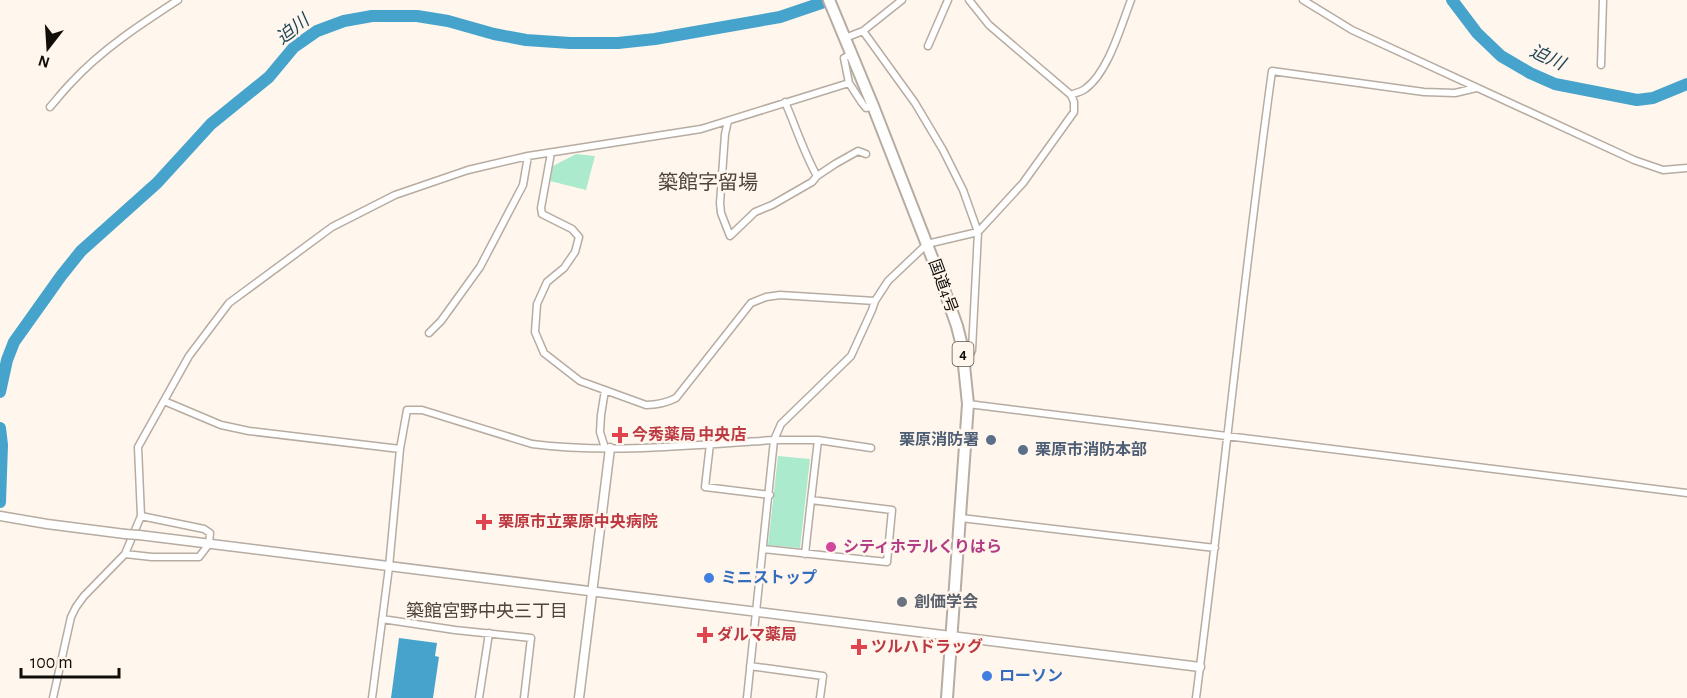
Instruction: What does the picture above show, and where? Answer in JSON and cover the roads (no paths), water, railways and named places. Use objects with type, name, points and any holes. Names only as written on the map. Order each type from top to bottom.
[{"type":"highway","name":"国道4号","points":[[829,0],[927,244],[957,326],[965,366],[968,404],[947,698]]},
{"type":"street","points":[[50,107],[86,68],[128,34],[178,0]]},
{"type":"street","points":[[844,35],[863,31],[902,0]]},
{"type":"street","points":[[927,46],[948,0]]},
{"type":"street","points":[[747,698],[774,440],[781,424],[851,356],[875,301],[888,281],[927,244],[978,232],[1023,183],[1074,112],[1071,95],[989,25],[969,0]]},
{"type":"street","points":[[1071,95],[1084,90],[1099,74],[1112,50],[1131,0]]},
{"type":"street","points":[[1303,0],[1352,30],[1634,160],[1663,170],[1687,168]]},
{"type":"street","points":[[1601,65],[1603,0]]},
{"type":"street","points":[[863,31],[915,103],[943,150],[963,190],[978,232],[972,350],[965,366]]},
{"type":"street","points":[[851,54],[844,58],[849,83],[866,108],[873,106]]},
{"type":"street","points":[[1196,698],[1253,211],[1272,71],[1424,92],[1455,93],[1476,88]]},
{"type":"street","points":[[52,698],[71,616],[84,596],[125,554],[141,516],[138,447],[189,356],[229,303],[332,226],[395,195],[468,170],[528,156],[701,129],[849,83]]},
{"type":"street","points":[[785,102],[817,176]]},
{"type":"street","points":[[728,121],[720,203],[730,236],[755,212],[812,182],[817,176],[858,151],[866,154]]},
{"type":"street","points":[[551,153],[541,208],[542,214],[572,229],[579,237],[575,252],[564,268],[547,282],[537,304],[535,332],[544,353],[580,381],[646,405],[657,405],[676,398],[751,303],[780,295],[875,301]]},
{"type":"street","points":[[429,333],[441,321],[480,267],[523,185],[528,156]]},
{"type":"street","points":[[579,698],[608,448],[600,432],[605,390]]},
{"type":"street","points":[[164,401],[221,425],[249,431],[400,449]]},
{"type":"street","points":[[968,404],[1687,493]]},
{"type":"street","points":[[372,698],[406,410],[422,410],[532,444],[551,446],[608,448],[818,440],[871,448]]},
{"type":"street","points":[[805,554],[818,440]]},
{"type":"street","points":[[710,444],[705,487],[770,495]]},
{"type":"street","points":[[763,549],[887,562],[892,510],[811,500]]},
{"type":"street","points":[[0,516],[100,531],[1200,667]]},
{"type":"street","points":[[125,554],[152,557],[199,557],[209,544],[210,533],[204,529],[141,516]]},
{"type":"street","points":[[961,518],[1215,548]]},
{"type":"street","points":[[382,619],[531,638],[524,698]]},
{"type":"street","points":[[479,698],[489,633]]},
{"type":"street","points":[[750,666],[823,676],[820,698]]},
{"type":"water","points":[[399,638],[437,643],[435,656],[439,657],[433,698],[391,698]]},
{"type":"waterway","name":"迫川","points":[[0,392],[7,360],[14,342],[81,251],[157,183],[211,124],[269,77],[294,47],[317,31],[344,21],[372,16],[417,16],[526,40],[618,43],[655,39],[780,17],[830,0]]},
{"type":"waterway","name":"迫川","points":[[1452,0],[1477,33],[1501,56],[1555,84],[1637,100],[1653,98],[1687,84]]},
{"type":"waterway","name":"迫川","points":[[0,428],[2,445],[0,502]]},
{"type":"place","name":"今秀薬局 中央店","points":[[620,435]]},
{"type":"place","name":"栗原消防署","points":[[991,440]]},
{"type":"place","name":"栗原市消防本部","points":[[1023,450]]},
{"type":"place","name":"栗原市立栗原中央病院","points":[[484,522]]},
{"type":"place","name":"シティホテルくりはら","points":[[831,547]]},
{"type":"place","name":"ミニストップ","points":[[709,578]]},
{"type":"place","name":"創価学会","points":[[902,602]]},
{"type":"place","name":"ダルマ薬局","points":[[705,635]]},
{"type":"place","name":"ツルハドラッグ","points":[[859,647]]},
{"type":"place","name":"ローソン","points":[[987,676]]},
{"type":"district","name":"築館字留場","points":[[708,183]]},
{"type":"district","name":"築館宮野中央三丁目","points":[[487,612]]}]
